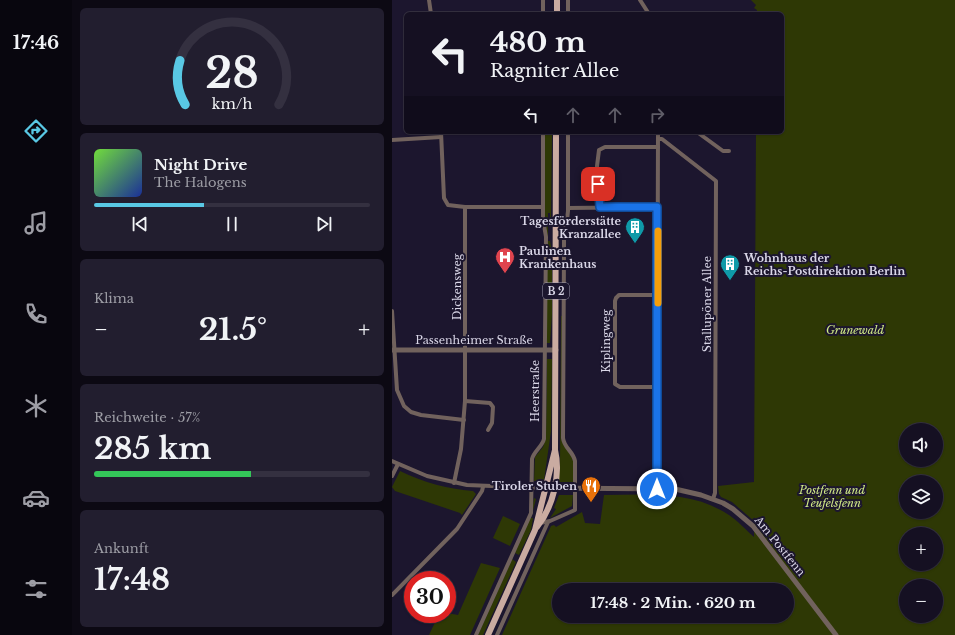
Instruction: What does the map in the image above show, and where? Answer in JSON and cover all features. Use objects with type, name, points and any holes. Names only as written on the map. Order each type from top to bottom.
[{"type":"main road","points":[[557,0],[557,12]]},
{"type":"main road","name":"Heerstraße","points":[[535,530],[550,503],[555,488],[557,464],[555,450],[556,134]]},
{"type":"main road","name":"Heerstraße","points":[[488,635],[535,530],[546,488],[551,461],[555,450]]},
{"type":"street","points":[[429,0],[431,12]]},
{"type":"street","points":[[543,0],[543,12]]},
{"type":"street","points":[[568,0],[568,12]]},
{"type":"street","points":[[640,0],[648,12]]},
{"type":"street","name":"Heerstraße","points":[[476,635],[530,513],[533,457],[542,446],[544,439],[546,237],[543,207],[543,134]]},
{"type":"street","points":[[540,523],[548,522],[575,510],[576,465],[574,457],[565,446],[563,438],[564,229],[567,220],[568,208],[568,134]]},
{"type":"street","points":[[657,489],[658,134]]},
{"type":"street","points":[[700,134],[723,151],[729,151]]},
{"type":"street","points":[[392,140],[441,137],[444,198],[445,202],[452,206],[543,207]]},
{"type":"street","name":"Stallupöner Allee","points":[[658,139],[662,139],[716,180],[715,485],[713,499]]},
{"type":"street","points":[[600,207],[597,166],[599,150],[605,147],[658,147]]},
{"type":"street","name":"Dickensweg","points":[[454,483],[461,449],[465,401],[465,207]]},
{"type":"street","points":[[568,208],[657,207]]},
{"type":"street","name":"Kiplingweg","points":[[657,387],[620,387],[615,384],[615,301],[619,295],[658,295]]},
{"type":"street","points":[[392,311],[397,390],[404,406],[411,412],[421,415],[464,420]]},
{"type":"street","name":"Passenheimer Straße","points":[[394,350],[556,350]]},
{"type":"street","points":[[465,401],[492,405],[492,423],[488,430]]},
{"type":"street","points":[[392,461],[427,476],[454,483],[483,487],[546,488]]},
{"type":"street","points":[[392,476],[398,464]]},
{"type":"street","points":[[392,595],[457,529],[482,491],[483,487]]},
{"type":"street","name":"Am Postfenn","points":[[546,488],[675,489],[713,499],[733,509],[753,526],[765,540],[836,635]]},
{"type":"street","points":[[497,635],[548,522]]},
{"type":"green space","name":"Grunewald","points":[[751,0],[955,0],[955,635],[502,635],[551,526],[554,525],[556,527],[582,512],[585,523],[600,524],[604,495],[668,496],[699,501],[729,515],[754,537],[754,521],[732,502],[721,497],[718,486],[754,482],[756,134],[784,134],[784,12],[757,12],[754,8],[756,5]]},
{"type":"green space","points":[[544,134],[552,134],[550,224],[550,213],[548,213],[548,241],[550,241],[552,252],[552,314],[550,343],[546,343]]},
{"type":"green space","points":[[561,316],[562,441],[570,453],[574,468],[573,482],[560,482],[559,484],[558,481],[560,466]]},
{"type":"green space","points":[[547,359],[552,359],[551,431],[544,480],[534,481],[535,457],[543,447],[546,438]]},
{"type":"green space","points":[[400,471],[435,484],[454,489],[473,491],[476,494],[462,515],[460,513],[395,491],[392,487]]},
{"type":"green space","points":[[559,495],[573,495],[572,506],[550,518],[556,509],[554,508]]},
{"type":"green space","points":[[534,498],[536,499],[531,518],[533,518],[531,530],[519,555],[515,553],[532,511]]},
{"type":"green space","points":[[503,516],[520,524],[510,546],[493,538]]},
{"type":"green space","points":[[512,559],[516,562],[483,635],[478,635]]},
{"type":"green space","points":[[481,563],[500,568],[470,635],[429,635],[435,623],[456,623],[456,615],[458,615]]},
{"type":"slow traffic","points":[[658,231],[658,303]]},
{"type":"place","name":"Tagesförderstätte Kranzallee","points":[[635,244]]},
{"type":"place","name":"Paulinen Krankenhaus","points":[[505,274]]},
{"type":"place","name":"Wohnhaus der Reichs-Postdirektion Berlin","points":[[730,281]]},
{"type":"place","name":"Tiroler Stuben","points":[[591,503]]},
{"type":"route","points":[[598,184],[600,207],[657,207],[657,489]]},
{"type":"park label","name":"Postfenn und Teufelsfenn","points":[[832,496]]}]
